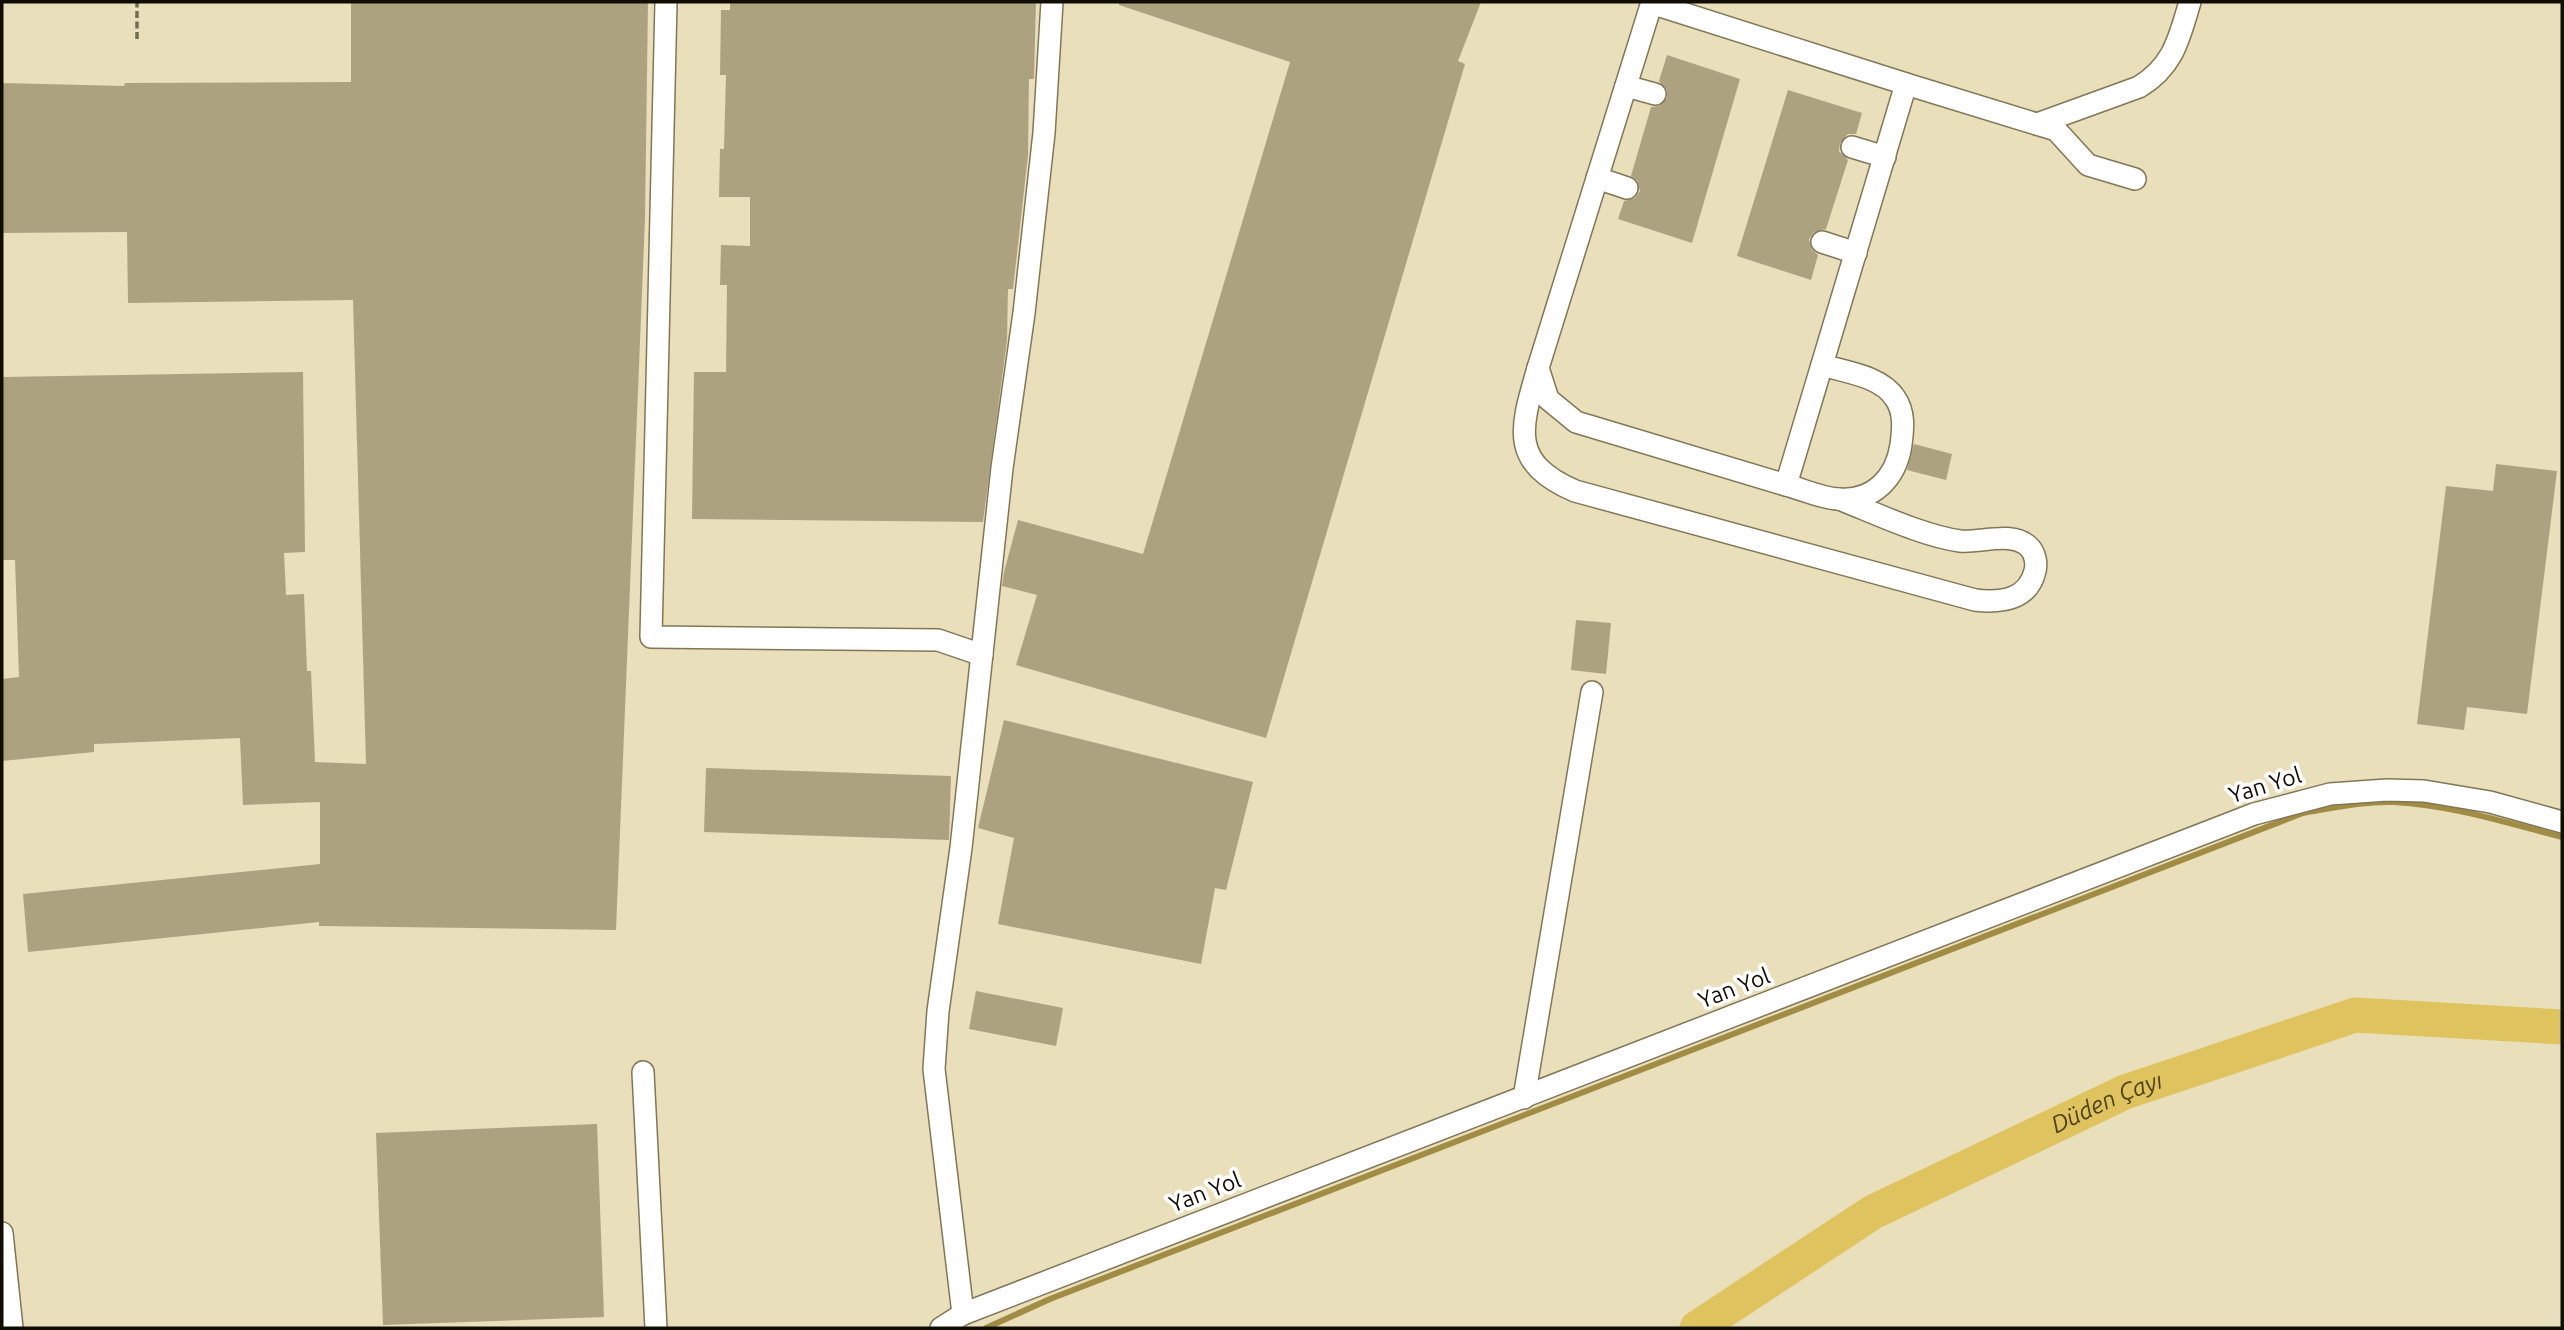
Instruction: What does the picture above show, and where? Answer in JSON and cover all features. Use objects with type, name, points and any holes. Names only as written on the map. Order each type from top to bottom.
[{"type":"street","points":[[666,2],[652,637],[939,640],[982,655]]},
{"type":"street","points":[[963,1314],[934,1069],[938,1011],[961,848],[1002,467],[1024,313],[1044,132],[1052,2]]},
{"type":"street","points":[[1538,368],[1548,399],[1576,422],[1839,499],[1942,537],[1973,541],[2004,538],[2027,545],[2034,554],[2034,578],[2028,589],[2017,596],[1991,602],[1975,600],[1575,491],[1553,481],[1540,470],[1526,447],[1524,422],[1538,368],[1651,2],[2056,130],[2088,165],[2135,179]]},
{"type":"street","points":[[2037,124],[2150,81],[2163,70],[2171,58],[2190,2]]},
{"type":"street","points":[[1786,485],[1906,84]]},
{"type":"street","points":[[1626,86],[1655,94]]},
{"type":"street","points":[[1852,147],[1885,157]]},
{"type":"street","points":[[1597,178],[1627,188]]},
{"type":"street","points":[[1822,242],[1856,253]]},
{"type":"street","points":[[1822,365],[1875,381],[1895,397],[1904,422],[1899,456],[1887,482],[1866,496],[1839,499]]},
{"type":"street","points":[[1524,1098],[1592,692]]},
{"type":"street","name":"Yan Yol","points":[[942,1328],[963,1314],[2242,819],[2301,800],[2330,794],[2387,790],[2424,791],[2490,802],[2562,822]]},
{"type":"street","points":[[643,1072],[656,1328]]},
{"type":"street","points":[[2,1233],[12,1328]]},
{"type":"path","points":[[137,2],[137,39]]},
{"type":"building","points":[[351,2],[648,2],[645,219],[616,930],[319,926],[319,922],[28,952],[23,894],[320,864],[320,802],[243,805],[240,738],[94,744],[94,752],[2,761],[2,679],[19,677],[15,560],[2,560],[2,377],[303,372],[305,552],[284,553],[286,595],[304,594],[315,762],[366,764],[353,300],[128,303],[127,232],[2,233],[2,83],[124,86],[125,83],[351,82]]},
{"type":"building","points":[[730,2],[1036,2],[1034,79],[1029,79],[1028,155],[1013,289],[1008,289],[1007,340],[983,522],[692,519],[694,372],[726,372],[727,285],[720,285],[721,245],[750,246],[750,197],[719,197],[720,149],[724,149],[726,75],[720,75],[721,10],[730,10]]},
{"type":"building","points":[[1119,2],[1481,2],[1458,61],[1465,64],[1266,738],[1016,665],[1037,595],[1002,586],[1018,520],[1143,554],[1290,62],[1119,5]]},
{"type":"building","points":[[1667,55],[1740,79],[1692,243],[1618,219],[1624,201],[1635,198],[1640,191],[1637,180],[1631,176],[1651,107],[1659,106],[1667,98],[1667,90],[1659,81]]},
{"type":"building","points":[[1788,90],[1862,113],[1856,134],[1848,134],[1840,143],[1839,151],[1848,160],[1826,229],[1814,232],[1809,239],[1812,250],[1818,255],[1811,280],[1737,256]]},
{"type":"building","points":[[1914,444],[1952,454],[1946,480],[1907,470]]},
{"type":"building","points":[[2496,464],[2557,471],[2527,714],[2467,707],[2464,730],[2417,724],[2446,486],[2493,491]]},
{"type":"building","points":[[1576,620],[1611,623],[1606,674],[1571,670]]},
{"type":"building","points":[[1004,720],[1253,782],[1226,890],[1215,888],[1201,964],[998,924],[1014,838],[978,828]]},
{"type":"building","points":[[706,768],[951,776],[949,840],[704,832]]},
{"type":"building","points":[[976,991],[1063,1008],[1056,1046],[969,1029]]},
{"type":"building","points":[[597,1124],[604,1317],[383,1325],[376,1133]]},
{"type":"waterway","points":[[986,1328],[1050,1299],[2303,813],[2348,805],[2394,802],[2479,815],[2562,837]]},
{"type":"waterway","name":"Düden Çayı","points":[[1697,1328],[1873,1212],[2125,1092],[2355,1015],[2562,1027]]}]
